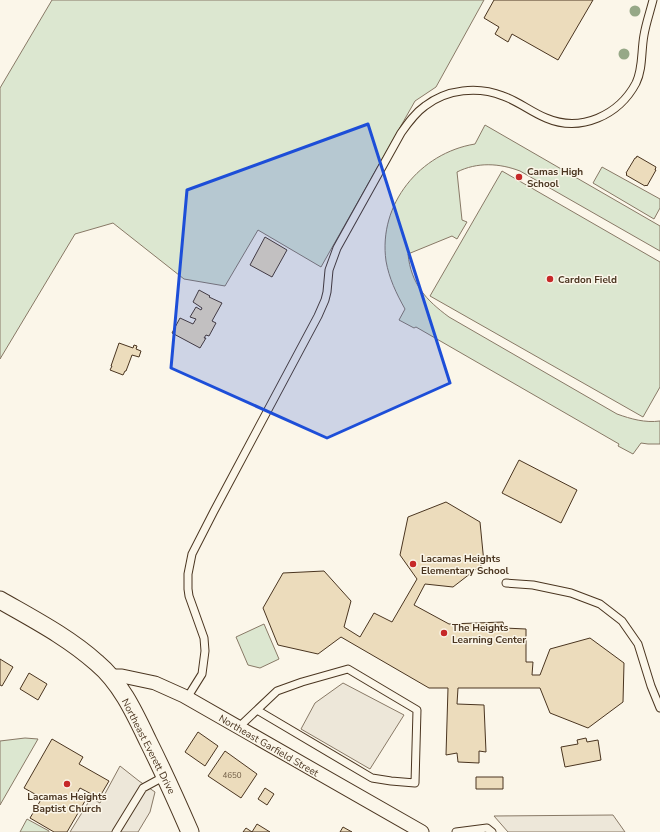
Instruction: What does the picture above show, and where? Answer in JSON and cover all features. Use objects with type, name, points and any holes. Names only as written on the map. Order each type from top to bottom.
[{"type":"street","name":"Northeast Everett Drive","points":[[0,600],[44,625],[71,643],[98,663],[110,676],[124,696],[137,719],[190,832]]},
{"type":"street","name":"Northeast Garfield Street","points":[[110,676],[122,676],[155,683],[187,698],[422,832]]},
{"type":"lane","points":[[187,698],[202,674],[205,651],[204,638],[189,596],[188,574],[192,554],[318,316],[327,292],[330,263],[337,248],[405,128],[416,113],[436,99],[459,91],[470,90],[494,92],[511,99],[546,118],[558,122],[587,122],[608,114],[628,95],[636,82],[642,59],[644,36],[653,0]]},
{"type":"lane","points":[[506,583],[533,585],[571,593],[600,604],[622,620],[638,644],[651,686],[660,708]]},
{"type":"lane","points":[[239,727],[277,691],[348,668],[417,710],[416,783],[372,778],[257,710]]},
{"type":"lane","points":[[116,832],[143,788],[165,776]]},
{"type":"lane","points":[[456,832],[487,828],[492,832]]},
{"type":"highlighted area","points":[[368,124],[450,383],[327,438],[171,368],[187,190]]},
{"type":"green space","points":[[52,0],[484,0],[436,87],[415,101],[321,267],[258,230],[225,286],[184,279],[113,223],[75,234],[0,359],[0,88]]},
{"type":"green space","points":[[485,125],[660,226],[660,251],[520,171],[496,165],[472,166],[457,172],[462,220],[467,222],[457,239],[452,236],[408,254],[412,274],[416,283],[427,298],[449,317],[617,414],[638,420],[660,421],[660,444],[641,443],[633,454],[618,446],[619,444],[416,327],[414,328],[399,320],[405,309],[389,273],[386,261],[385,240],[389,220],[396,201],[407,184],[421,170],[437,158],[455,149],[475,144]]},
{"type":"green space","points":[[602,167],[660,199],[660,208],[654,219],[593,183]]},
{"type":"green space","name":"Cardon Field","points":[[502,171],[660,262],[660,387],[643,417],[430,296]]},
{"type":"green space","points":[[264,624],[279,659],[260,668],[248,665],[236,637]]},
{"type":"green space","points":[[25,738],[38,739],[0,805],[0,741]]},
{"type":"green space","points":[[27,819],[49,831],[49,832],[20,832]]},
{"type":"shaded area","points":[[343,683],[404,715],[370,769],[301,729],[315,703]]},
{"type":"shaded area","points":[[120,766],[155,792],[150,812],[138,832],[70,832],[91,798],[100,803]]},
{"type":"shaded area","points":[[613,815],[625,832],[508,832],[494,816]]},
{"type":"building","points":[[494,0],[593,0],[558,60],[512,34],[508,42],[495,34],[499,27],[484,18]]},
{"type":"building","points":[[637,156],[656,167],[656,170],[647,186],[626,175]]},
{"type":"building","points":[[265,237],[287,250],[272,277],[250,265]]},
{"type":"building","points":[[199,290],[222,303],[212,321],[216,323],[209,336],[206,335],[204,338],[206,338],[200,348],[172,333],[180,318],[193,324],[196,319],[190,317],[196,307],[201,310],[202,308],[193,302]]},
{"type":"building","points":[[119,343],[133,348],[134,345],[137,346],[136,349],[141,351],[139,357],[132,355],[123,375],[110,370]]},
{"type":"building","points":[[519,460],[577,490],[561,523],[502,493]]},
{"type":"building","name":"The Heights Learning Center","points":[[446,502],[480,522],[484,563],[453,587],[425,584],[414,605],[449,624],[503,622],[504,628],[526,629],[526,662],[533,662],[532,675],[540,675],[550,649],[590,638],[624,663],[623,702],[588,728],[550,713],[540,688],[458,688],[457,704],[484,705],[486,752],[479,751],[479,763],[458,762],[457,753],[446,755],[448,688],[429,688],[341,637],[318,654],[278,645],[263,608],[283,573],[324,571],[351,601],[344,627],[360,637],[374,613],[392,622],[417,579],[400,555],[408,517]]},
{"type":"building","points":[[0,659],[13,667],[2,686],[0,685]]},
{"type":"building","points":[[29,673],[47,684],[38,700],[20,689]]},
{"type":"building","points":[[198,732],[218,746],[205,766],[185,752]]},
{"type":"building","points":[[586,738],[587,742],[598,740],[601,760],[565,767],[561,747],[578,744],[577,740]]},
{"type":"building","name":"Lacamas Heights Baptist Church","points":[[52,739],[83,757],[79,764],[109,781],[99,798],[80,788],[76,795],[85,801],[67,832],[54,832],[30,818],[42,798],[24,788]]},
{"type":"building","points":[[225,751],[257,774],[241,798],[208,776]]},
{"type":"building","points":[[476,777],[503,777],[503,789],[476,789]]},
{"type":"building","points":[[265,788],[274,794],[267,805],[258,799]]},
{"type":"building","points":[[257,824],[270,832],[252,832]]},
{"type":"building","points":[[343,827],[352,832],[340,832]]},
{"type":"building","points":[[246,828],[252,832],[243,832]]},
{"type":"place","name":"Camas High School","points":[[519,177]]},
{"type":"place","name":"Cardon Field","points":[[550,279]]},
{"type":"place","name":"Lacamas Heights Elementary School","points":[[413,564]]},
{"type":"place","name":"The Heights Learning Center","points":[[444,633]]},
{"type":"place","name":"Lacamas Heights Baptist Church","points":[[67,784]]}]
